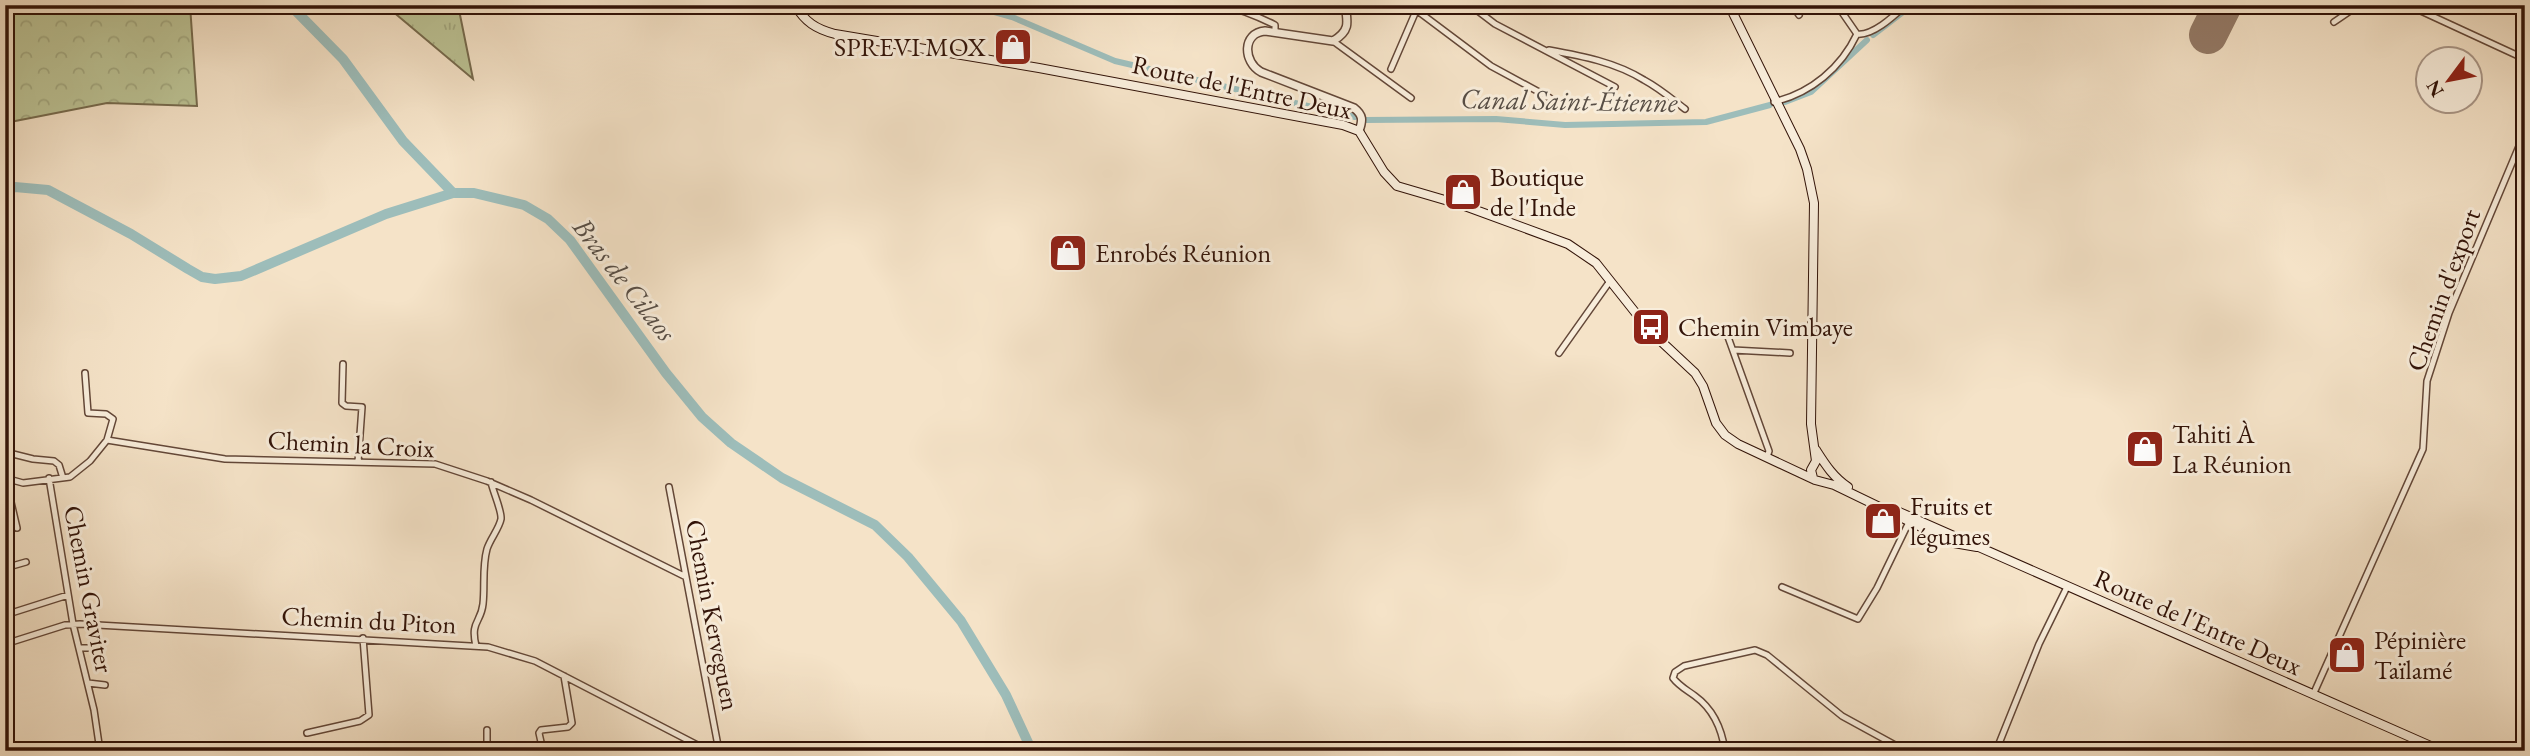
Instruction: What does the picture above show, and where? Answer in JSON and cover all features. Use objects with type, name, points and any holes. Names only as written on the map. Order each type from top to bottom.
[{"type":"main road","points":[[5,12],[28,5]]},
{"type":"main road","name":"Route de l'Entre Deux","points":[[795,5],[802,18],[818,29],[835,34],[1082,75],[1343,125],[1359,131],[1384,172],[1397,186],[1462,205],[1568,244],[1591,259],[1650,331],[1695,373],[1703,386],[1720,430],[1738,444],[1813,478]]},
{"type":"main road","points":[[1729,5],[1774,102],[1800,149],[1814,203],[1811,424],[1817,464],[1813,478],[1825,481],[1830,473],[1829,466],[1817,464],[1799,471]]},
{"type":"main road","name":"Route de l'Entre Deux","points":[[1830,473],[1865,496],[1977,547],[2442,751]]},
{"type":"main road","name":"Route de l'Entre Deux","points":[[1825,481],[1954,543],[1977,547]]},
{"type":"street","points":[[1221,5],[1240,9],[1275,25],[1275,32]]},
{"type":"street","points":[[1333,41],[1343,35],[1345,30],[1345,5]]},
{"type":"street","points":[[1370,5],[1416,11],[1426,16],[1491,66],[1550,98]]},
{"type":"street","points":[[1470,5],[1495,23],[1615,87]]},
{"type":"street","points":[[1792,5],[1799,15]]},
{"type":"street","points":[[1837,5],[1857,34],[1864,35],[1906,5]]},
{"type":"street","points":[[2334,22],[2359,5]]},
{"type":"street","points":[[2408,5],[2525,59]]},
{"type":"street","points":[[1391,69],[1416,11]]},
{"type":"street","points":[[1359,131],[1363,121],[1359,111],[1272,77],[1252,65],[1247,53],[1252,36],[1256,32],[1275,32],[1333,41],[1411,98]]},
{"type":"street","points":[[1774,102],[1788,99],[1825,77],[1839,62],[1857,34]]},
{"type":"street","points":[[1541,48],[1615,66],[1646,80],[1685,109]]},
{"type":"street","name":"Chemin d'export","points":[[2313,695],[2423,449],[2427,380],[2449,313],[2525,132]]},
{"type":"street","points":[[1559,352],[1610,281]]},
{"type":"street","points":[[1728,337],[1769,451],[1767,457]]},
{"type":"street","points":[[1733,350],[1790,353]]},
{"type":"street","points":[[343,364],[342,403],[362,407],[358,462]]},
{"type":"street","points":[[49,478],[70,477],[85,466],[107,440],[113,419],[106,414],[88,413],[85,373]]},
{"type":"street","name":"Chemin la Croix","points":[[107,440],[225,458],[435,464],[491,482],[531,500],[686,577]]},
{"type":"street","points":[[5,452],[54,461],[59,465],[63,478]]},
{"type":"street","points":[[8,478],[17,528]]},
{"type":"street","name":"Chemin Graviter","points":[[8,478],[23,483],[49,478],[73,624],[88,683],[100,751]]},
{"type":"street","points":[[476,646],[473,627],[483,604],[486,550],[500,523],[501,514],[491,482]]},
{"type":"street","name":"Chemin Kerveguen","points":[[669,487],[719,751]]},
{"type":"street","points":[[1783,587],[1858,619],[1877,588],[1909,522]]},
{"type":"street","points":[[5,568],[26,562]]},
{"type":"street","points":[[1996,751],[2039,644],[2067,587]]},
{"type":"street","points":[[5,615],[68,595]]},
{"type":"street","name":"Chemin du Piton","points":[[5,644],[73,624],[476,646],[522,656],[709,751]]},
{"type":"street","points":[[307,733],[360,721],[369,715],[363,638]]},
{"type":"street","points":[[79,648],[93,648]]},
{"type":"street","points":[[1725,751],[1718,723],[1698,698],[1673,678],[1675,672],[1684,666],[1755,650],[1767,655],[1842,716],[1906,751]]},
{"type":"street","points":[[543,751],[539,733],[541,730],[568,727],[572,724],[564,676]]},
{"type":"street","points":[[88,683],[105,685]]},
{"type":"street","points":[[487,730],[487,751]]},
{"type":"green space","points":[[5,5],[190,5],[197,106],[107,103],[5,123]]},
{"type":"green space","points":[[385,5],[458,5],[473,79]]},
{"type":"waterway","points":[[290,5],[343,59],[403,141],[453,193]]},
{"type":"waterway","name":"Canal Saint-Étienne","points":[[970,5],[1012,17],[1115,61],[1355,117]]},
{"type":"waterway","name":"Canal Saint-Étienne","points":[[1873,35],[1912,5]]},
{"type":"waterway","name":"Canal Saint-Étienne","points":[[1785,102],[1811,92],[1867,40]]},
{"type":"waterway","name":"Canal Saint-Étienne","points":[[1365,120],[1496,119],[1565,125],[1706,122],[1770,105]]},
{"type":"waterway","name":"Bras de Cilaos","points":[[5,191],[15,187],[48,190],[131,234],[202,277],[215,279],[241,276],[386,214],[453,193],[474,193],[524,205],[548,219],[570,240],[666,373],[702,417],[731,443],[782,478],[875,525],[908,557],[961,621],[1006,695],[1032,751]]},
{"type":"runway","points":[[2208,35],[2223,5]]},
{"type":"place","name":"SPREVI MOX","points":[[1013,47]]},
{"type":"place","name":"Boutique de l'Inde","points":[[1463,192]]},
{"type":"place","name":"Enrobés Réunion","points":[[1068,253]]},
{"type":"place","name":"Chemin Vimbaye","points":[[1651,327]]},
{"type":"place","name":"Tahiti À La Réunion","points":[[2145,449]]},
{"type":"place","name":"Fruits et légumes","points":[[1883,521]]},
{"type":"place","name":"Pépinière Taïlamé","points":[[2347,655]]}]
